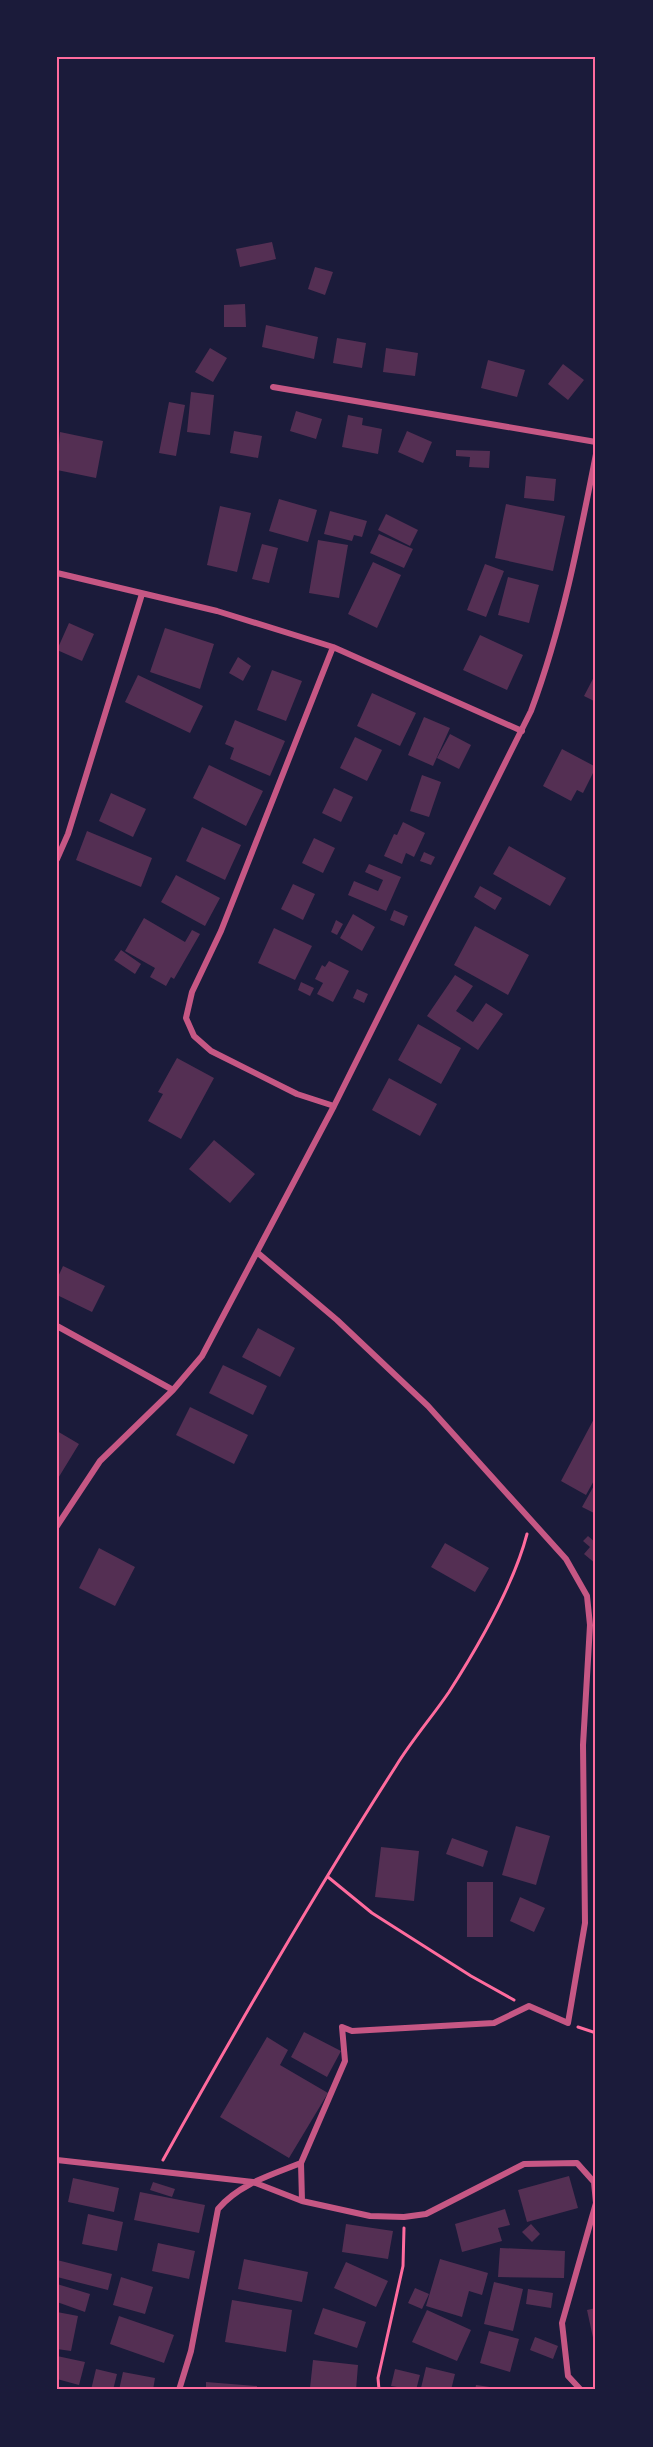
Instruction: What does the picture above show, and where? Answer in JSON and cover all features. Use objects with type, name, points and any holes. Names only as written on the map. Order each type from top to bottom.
[{"type":"street","points":[[273,387],[596,442]]},
{"type":"street","points":[[57,1526],[100,1461],[173,1390],[202,1356],[334,1106],[522,731],[546,670],[567,591],[596,454]]},
{"type":"street","points":[[57,573],[217,611],[333,647],[522,731]]},
{"type":"street","points":[[57,859],[68,834],[142,594]]},
{"type":"street","points":[[333,647],[221,931],[192,992],[186,1018],[194,1036],[211,1051],[297,1094],[334,1106]]},
{"type":"street","points":[[258,1253],[337,1320],[428,1406],[566,1559],[587,1596],[590,1625],[583,1744],[585,1923],[568,2023],[529,2006],[494,2023],[352,2031],[342,2027],[345,2061],[301,2163],[302,2200]]},
{"type":"street","points":[[57,1326],[173,1390]]},
{"type":"street","points":[[57,2160],[254,2182],[302,2200],[370,2217],[404,2217],[426,2214],[524,2164],[577,2163],[594,2182],[596,2203],[562,2323],[568,2376],[581,2390]]},
{"type":"street","points":[[179,2390],[191,2351],[218,2209],[229,2196],[254,2182],[301,2163]]},
{"type":"path","points":[[156,2172],[197,2096],[397,1763],[449,1692],[517,1565],[531,1521]]},
{"type":"path","points":[[328,1877],[372,1913],[471,1976],[529,2006]]},
{"type":"path","points":[[568,2023],[596,2033]]},
{"type":"path","points":[[379,2390],[378,2378],[403,2266],[404,2217]]},
{"type":"building","points":[[272,242],[276,259],[240,267],[236,249]]},
{"type":"building","points":[[315,267],[333,272],[325,295],[308,289]]},
{"type":"building","points":[[245,304],[246,327],[224,327],[224,305]]},
{"type":"building","points":[[266,325],[318,337],[314,359],[262,347]]},
{"type":"building","points":[[337,338],[366,343],[362,368],[333,363]]},
{"type":"building","points":[[210,348],[227,358],[213,382],[195,372]]},
{"type":"building","points":[[386,348],[418,353],[415,376],[383,372]]},
{"type":"building","points":[[488,360],[525,370],[517,397],[481,388]]},
{"type":"building","points":[[563,364],[584,380],[568,400],[548,384]]},
{"type":"building","points":[[191,392],[214,395],[210,435],[187,432]]},
{"type":"building","points":[[169,402],[185,405],[176,456],[159,453]]},
{"type":"building","points":[[296,411],[322,419],[316,439],[290,431]]},
{"type":"building","points":[[348,415],[363,418],[362,425],[382,429],[378,454],[342,447]]},
{"type":"building","points":[[234,431],[262,436],[258,458],[230,453]]},
{"type":"building","points":[[407,431],[432,442],[423,463],[398,452]]},
{"type":"building","points":[[60,432],[103,441],[96,478],[57,470]]},
{"type":"building","points":[[456,450],[490,451],[489,468],[469,467],[470,457],[456,456]]},
{"type":"building","points":[[526,476],[556,479],[554,501],[524,498]]},
{"type":"building","points":[[279,499],[317,510],[308,542],[269,531]]},
{"type":"building","points":[[506,504],[565,516],[553,571],[495,558]]},
{"type":"building","points":[[220,506],[251,513],[237,572],[207,565]]},
{"type":"building","points":[[330,511],[367,521],[362,537],[354,535],[352,541],[324,534]]},
{"type":"building","points":[[386,514],[418,530],[410,546],[378,530]]},
{"type":"building","points":[[379,534],[413,549],[404,568],[370,553]]},
{"type":"building","points":[[318,540],[348,545],[339,598],[309,593]]},
{"type":"building","points":[[262,544],[278,548],[269,583],[252,579]]},
{"type":"building","points":[[373,562],[401,575],[377,628],[348,614]]},
{"type":"building","points":[[485,564],[504,571],[486,617],[467,610]]},
{"type":"building","points":[[508,577],[539,585],[529,623],[498,615]]},
{"type":"building","points":[[69,623],[94,634],[82,661],[57,650]]},
{"type":"building","points":[[165,628],[214,644],[200,689],[150,672]]},
{"type":"building","points":[[480,635],[523,655],[507,690],[463,670]]},
{"type":"building","points":[[238,657],[251,666],[243,681],[229,673]]},
{"type":"building","points":[[272,670],[302,681],[286,721],[257,710]]},
{"type":"building","points":[[596,673],[596,702],[584,696]]},
{"type":"building","points":[[138,675],[203,706],[190,733],[125,702]]},
{"type":"building","points":[[372,693],[416,713],[400,746],[357,726]]},
{"type":"building","points":[[424,717],[450,728],[433,766],[408,755]]},
{"type":"building","points":[[235,720],[285,741],[270,776],[230,759],[234,748],[225,744]]},
{"type":"building","points":[[450,734],[471,745],[459,769],[437,758]]},
{"type":"building","points":[[355,737],[382,750],[367,781],[340,768]]},
{"type":"building","points":[[562,749],[596,767],[583,793],[577,790],[571,801],[543,786]]},
{"type":"building","points":[[209,765],[263,791],[246,826],[193,798]]},
{"type":"building","points":[[422,775],[441,782],[429,817],[410,811]]},
{"type":"building","points":[[334,788],[353,797],[341,822],[322,813]]},
{"type":"building","points":[[111,793],[146,809],[133,837],[99,821]]},
{"type":"building","points":[[403,822],[425,833],[414,857],[406,853],[402,864],[384,856],[394,834],[397,835]]},
{"type":"building","points":[[202,827],[241,845],[225,880],[186,861]]},
{"type":"building","points":[[87,831],[152,858],[141,887],[76,860]]},
{"type":"building","points":[[314,838],[335,848],[323,873],[302,863]]},
{"type":"building","points":[[509,846],[566,878],[550,906],[493,874]]},
{"type":"building","points":[[424,852],[435,857],[431,865],[420,861]]},
{"type":"building","points":[[369,864],[401,877],[386,911],[348,895],[354,881],[378,891],[383,880],[365,872]]},
{"type":"building","points":[[176,875],[220,898],[205,926],[161,902]]},
{"type":"building","points":[[293,884],[315,894],[303,920],[281,909]]},
{"type":"building","points":[[480,886],[502,898],[495,910],[474,897]]},
{"type":"building","points":[[394,910],[408,916],[404,926],[390,920]]},
{"type":"building","points":[[353,914],[375,927],[362,951],[340,938]]},
{"type":"building","points":[[144,918],[185,942],[192,930],[200,934],[174,979],[171,977],[166,986],[150,977],[155,968],[125,951]]},
{"type":"building","points":[[336,920],[343,924],[337,935],[331,932]]},
{"type":"building","points":[[475,926],[529,955],[508,995],[454,965]]},
{"type":"building","points":[[274,928],[312,946],[295,980],[258,963]]},
{"type":"building","points":[[121,950],[141,964],[135,974],[114,960]]},
{"type":"building","points":[[329,961],[349,971],[333,1002],[317,994],[323,983],[315,979],[322,965],[325,967]]},
{"type":"building","points":[[455,975],[473,986],[456,1011],[473,1022],[486,1003],[503,1014],[478,1050],[427,1016]]},
{"type":"building","points":[[301,982],[314,988],[310,996],[298,990]]},
{"type":"building","points":[[357,989],[368,994],[364,1003],[353,998]]},
{"type":"building","points":[[418,1024],[461,1048],[441,1084],[398,1060]]},
{"type":"building","points":[[177,1058],[214,1078],[181,1139],[148,1121],[163,1094],[158,1092]]},
{"type":"building","points":[[389,1078],[437,1104],[420,1136],[372,1110]]},
{"type":"building","points":[[214,1140],[255,1174],[230,1203],[189,1169]]},
{"type":"building","points":[[63,1266],[105,1286],[92,1312],[57,1295],[57,1279]]},
{"type":"building","points":[[258,1328],[295,1348],[280,1377],[242,1357]]},
{"type":"building","points":[[223,1365],[267,1386],[253,1415],[209,1393]]},
{"type":"building","points":[[190,1407],[248,1435],[234,1464],[176,1435]]},
{"type":"building","points":[[596,1415],[596,1477],[586,1495],[561,1481]]},
{"type":"building","points":[[57,1431],[79,1444],[57,1480]]},
{"type":"building","points":[[596,1482],[596,1514],[582,1507]]},
{"type":"building","points":[[588,1536],[596,1543],[596,1564],[584,1554],[590,1547],[583,1541]]},
{"type":"building","points":[[445,1543],[489,1568],[475,1592],[431,1567]]},
{"type":"building","points":[[99,1548],[135,1567],[115,1606],[79,1588]]},
{"type":"building","points":[[516,1826],[550,1836],[536,1885],[502,1875]]},
{"type":"building","points":[[452,1838],[488,1851],[483,1867],[446,1854]]},
{"type":"building","points":[[381,1847],[419,1851],[414,1901],[375,1897]]},
{"type":"building","points":[[467,1882],[493,1882],[493,1937],[467,1937]]},
{"type":"building","points":[[520,1897],[545,1908],[534,1932],[510,1921]]},
{"type":"building","points":[[304,2032],[341,2051],[327,2077],[291,2057]]},
{"type":"building","points":[[267,2037],[288,2050],[280,2065],[328,2093],[289,2158],[220,2117]]},
{"type":"building","points":[[569,2176],[578,2208],[527,2222],[518,2190]]},
{"type":"building","points":[[73,2178],[119,2188],[114,2212],[68,2202]]},
{"type":"building","points":[[153,2182],[175,2189],[172,2197],[150,2190]]},
{"type":"building","points":[[140,2192],[205,2205],[199,2233],[134,2220]]},
{"type":"building","points":[[505,2209],[510,2225],[498,2228],[502,2241],[462,2252],[455,2224]]},
{"type":"building","points":[[88,2214],[123,2222],[117,2251],[82,2244]]},
{"type":"building","points":[[346,2224],[393,2231],[388,2259],[342,2252]]},
{"type":"building","points":[[531,2224],[540,2234],[532,2242],[522,2232]]},
{"type":"building","points":[[158,2243],[195,2251],[189,2279],[152,2271]]},
{"type":"building","points":[[500,2248],[565,2251],[564,2278],[498,2277]]},
{"type":"building","points":[[244,2259],[308,2272],[302,2302],[238,2289]]},
{"type":"building","points":[[440,2259],[488,2273],[482,2295],[469,2291],[462,2317],[426,2306]]},
{"type":"building","points":[[57,2260],[112,2274],[108,2290],[57,2277]]},
{"type":"building","points":[[346,2262],[388,2281],[376,2307],[334,2288]]},
{"type":"building","points":[[121,2277],[153,2287],[145,2314],[113,2305]]},
{"type":"building","points":[[494,2282],[523,2289],[513,2331],[484,2324]]},
{"type":"building","points":[[57,2284],[90,2294],[85,2312],[57,2302]]},
{"type":"building","points":[[415,2288],[429,2294],[422,2309],[408,2303]]},
{"type":"building","points":[[528,2289],[553,2293],[551,2308],[526,2304]]},
{"type":"building","points":[[232,2300],[292,2310],[286,2352],[225,2342]]},
{"type":"building","points":[[323,2308],[366,2322],[357,2348],[314,2334]]},
{"type":"building","points":[[596,2308],[596,2347],[595,2347],[587,2310]]},
{"type":"building","points":[[427,2310],[471,2330],[457,2361],[412,2342]]},
{"type":"building","points":[[57,2312],[78,2316],[71,2351],[57,2349]]},
{"type":"building","points":[[119,2316],[174,2335],[164,2363],[110,2344]]},
{"type":"building","points":[[489,2331],[519,2339],[510,2372],[480,2363]]},
{"type":"building","points":[[535,2337],[558,2346],[553,2359],[530,2350]]},
{"type":"building","points":[[57,2356],[85,2362],[79,2385],[57,2379]]},
{"type":"building","points":[[313,2360],[358,2365],[356,2390],[310,2388]]},
{"type":"building","points":[[426,2367],[455,2374],[451,2390],[421,2388]]},
{"type":"building","points":[[96,2369],[117,2374],[113,2390],[91,2390]]},
{"type":"building","points":[[395,2369],[420,2375],[416,2390],[391,2386]]},
{"type":"building","points":[[123,2372],[155,2378],[153,2390],[119,2390]]},
{"type":"building","points":[[206,2382],[257,2386],[257,2390],[206,2390]]},
{"type":"building","points":[[476,2385],[503,2389],[503,2390],[475,2390]]}]
